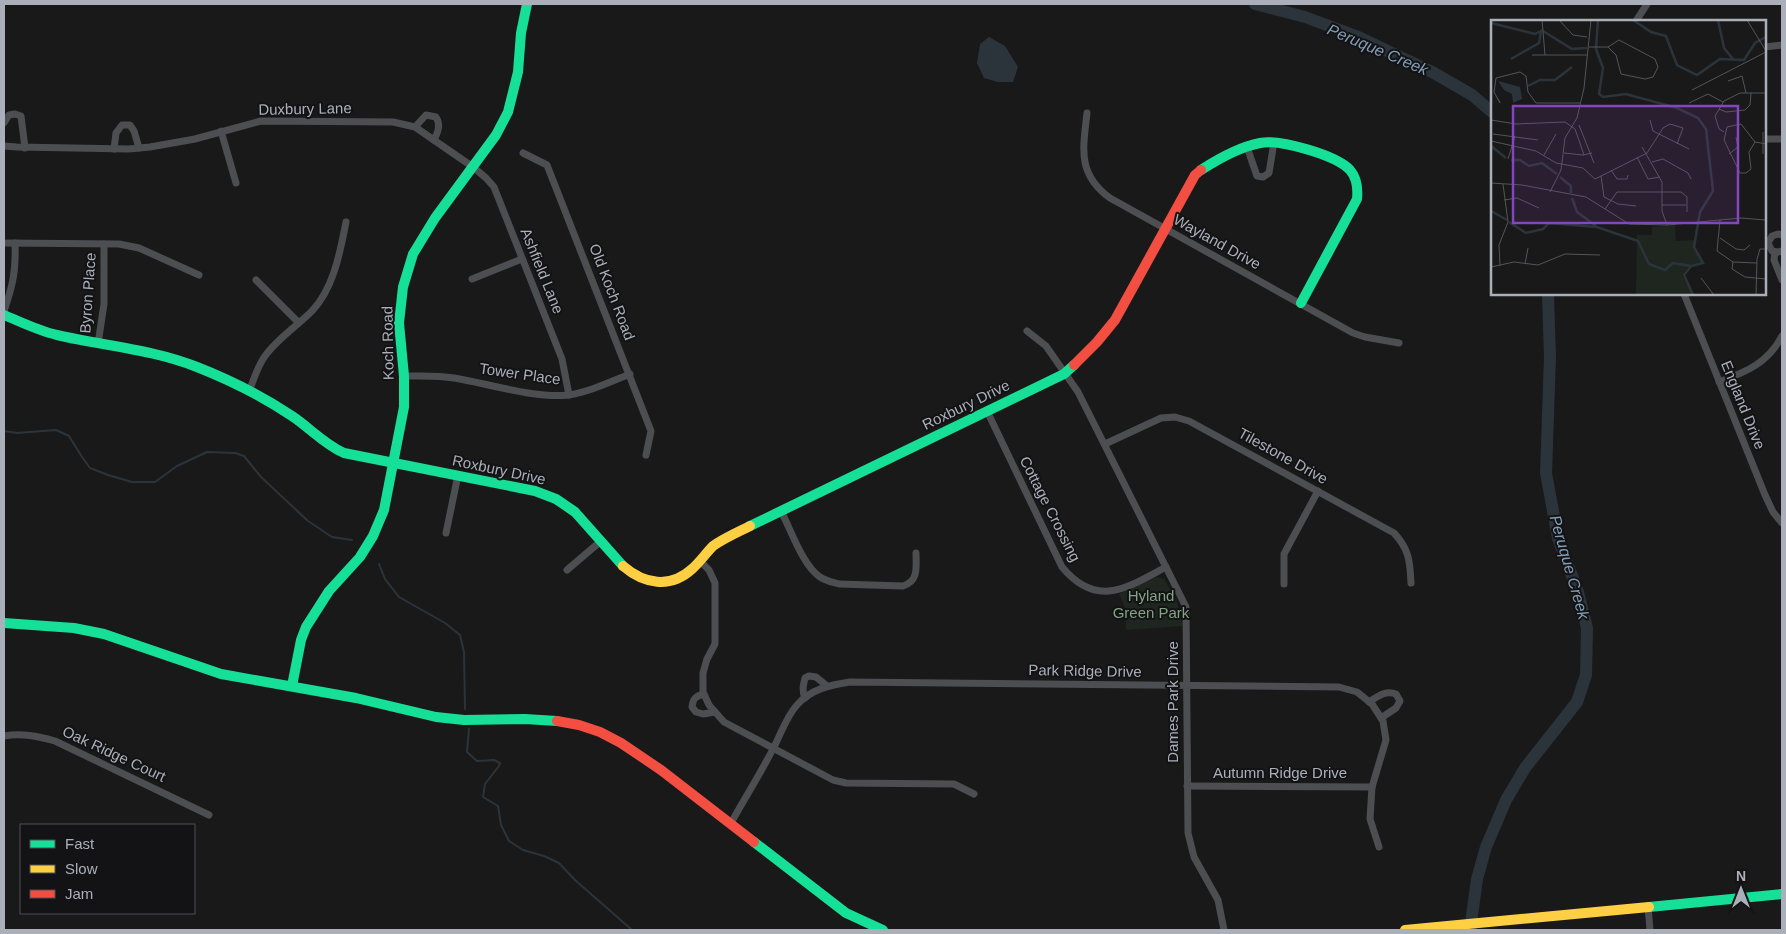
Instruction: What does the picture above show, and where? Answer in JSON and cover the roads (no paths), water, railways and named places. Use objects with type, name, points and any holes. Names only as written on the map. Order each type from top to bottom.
[{"type":"street","name":"Koch Road","points":[[292,686],[301,640],[313,614],[329,591],[360,557],[373,536],[384,510],[404,407],[404,376],[399,323],[403,287],[413,254],[435,218],[496,135],[508,112],[518,72],[521,33],[527,4]]},
{"type":"street","points":[[1637,20],[1647,4]]},
{"type":"street","points":[[1766,47],[1782,45]]},
{"type":"street","points":[[4,124],[9,114],[21,116],[25,148]]},
{"type":"street","name":"Wayland Drive","points":[[1087,114],[1084,158],[1087,172],[1095,186],[1110,198],[1353,333],[1399,343]]},
{"type":"street","points":[[415,126],[426,115],[436,117],[439,121],[438,131],[434,140]]},
{"type":"street","name":"Duxbury Lane","points":[[4,146],[25,148],[138,148],[188,141],[261,121],[393,122],[415,126],[473,167]]},
{"type":"street","points":[[114,149],[116,133],[122,125],[130,125],[134,131],[138,148]]},
{"type":"street","points":[[221,132],[236,183]]},
{"type":"street","points":[[1766,139],[1782,138]]},
{"type":"street","name":"Roxbury Drive","points":[[4,315],[55,335],[167,356],[183,361],[249,392],[302,422],[334,449],[344,453],[534,490],[558,499],[575,512],[623,567],[637,577],[650,582],[666,582],[679,578],[691,570],[713,547],[727,538],[1064,374],[1084,358],[1115,320],[1195,175],[1206,166],[1246,147],[1267,142],[1283,143],[1339,161],[1349,169],[1355,178],[1358,189],[1357,199],[1301,304]]},
{"type":"street","points":[[1246,147],[1257,176],[1263,177],[1269,173],[1274,142]]},
{"type":"street","name":"Old Koch Road","points":[[524,153],[547,165],[651,431],[646,455]]},
{"type":"street","name":"Ashfield Lane","points":[[473,167],[494,188],[562,359],[569,395]]},
{"type":"street","points":[[249,392],[258,367],[265,355],[312,310],[333,276],[346,222]]},
{"type":"street","points":[[1782,235],[1775,234],[1769,240],[1769,246],[1779,251],[1774,260],[1782,280]]},
{"type":"street","points":[[4,243],[118,244],[140,248],[199,275]]},
{"type":"street","points":[[4,311],[13,285],[15,243]]},
{"type":"street","name":"Byron Place","points":[[98,344],[104,304],[104,244]]},
{"type":"street","points":[[472,279],[522,259]]},
{"type":"street","points":[[256,280],[298,322]]},
{"type":"street","name":"England Drive","points":[[1684,295],[1765,495],[1773,512],[1782,523]]},
{"type":"street","name":"Dames Park Drive","points":[[1027,331],[1046,346],[1078,392],[1186,606],[1188,834],[1194,857],[1218,900],[1224,930]]},
{"type":"street","points":[[1719,382],[1756,367],[1776,348],[1782,336]]},
{"type":"street","name":"Tower Place","points":[[404,376],[433,375],[452,377],[538,394],[569,395],[630,374]]},
{"type":"street","name":"Cottage Crossing","points":[[986,412],[1062,567],[1076,582],[1092,589],[1113,591],[1129,587],[1166,567]]},
{"type":"street","name":"Tilestone Drive","points":[[1105,444],[1161,418],[1175,417],[1189,420],[1394,533],[1403,543],[1409,558],[1411,583]]},
{"type":"street","points":[[446,533],[458,475]]},
{"type":"street","points":[[1284,584],[1284,554],[1318,491]]},
{"type":"street","points":[[781,511],[809,566],[819,576],[829,581],[848,584],[904,586],[909,584],[916,575],[916,553]]},
{"type":"street","points":[[567,570],[601,541]]},
{"type":"street","points":[[700,561],[709,570],[715,583],[716,644],[707,659],[703,673],[704,694],[709,704],[724,722],[834,780],[846,783],[954,784],[974,794]]},
{"type":"street","points":[[4,623],[74,628],[104,634],[221,674],[356,698],[436,717],[464,720],[525,719],[557,721],[600,732],[639,754],[846,913],[883,930]]},
{"type":"street","points":[[805,698],[803,685],[805,678],[809,676],[816,677],[827,686]]},
{"type":"street","name":"Park Ridge Drive","points":[[731,824],[788,718],[805,698],[818,689],[827,686],[850,682],[1339,687],[1357,692],[1370,702],[1384,721],[1386,740],[1372,787],[1370,819],[1379,847]]},
{"type":"street","points":[[1370,702],[1379,695],[1388,693],[1396,694],[1399,697],[1400,701],[1396,708],[1381,718]]},
{"type":"street","points":[[704,694],[698,695],[693,700],[692,707],[696,712],[703,714],[715,712]]},
{"type":"street","name":"Oak Ridge Court","points":[[4,736],[17,734],[55,741],[209,815]]},
{"type":"street","name":"Autumn Ridge Drive","points":[[1187,786],[1372,787]]},
{"type":"street","points":[[1405,930],[1782,894]]},
{"type":"street","points":[[1648,906],[1650,930]]},
{"type":"waterway","name":"Peruque Creek","points":[[1255,4],[1305,17],[1356,36],[1434,73],[1472,95],[1491,111]]},
{"type":"waterway","name":"Peruque Creek","points":[[1470,930],[1477,879],[1486,847],[1506,800],[1525,768],[1577,702],[1586,675],[1587,628],[1578,592],[1558,538],[1546,473],[1550,357],[1548,295]]},
{"type":"waterway","points":[[4,431],[17,433],[56,430],[69,436],[90,468],[132,482],[155,482],[177,466],[207,452],[235,453],[244,456],[261,477],[308,521],[332,537],[352,540]]},
{"type":"waterway","points":[[379,564],[385,579],[399,597],[445,623],[460,635],[464,652],[465,709]]},
{"type":"waterway","points":[[469,729],[467,752],[477,761],[494,760],[500,763],[485,784],[483,797],[498,806],[501,825],[509,841],[523,850],[559,863],[575,880],[632,930]]},
{"type":"park label","name":"Hyland Green Park","points":[[1151,604]]}]
